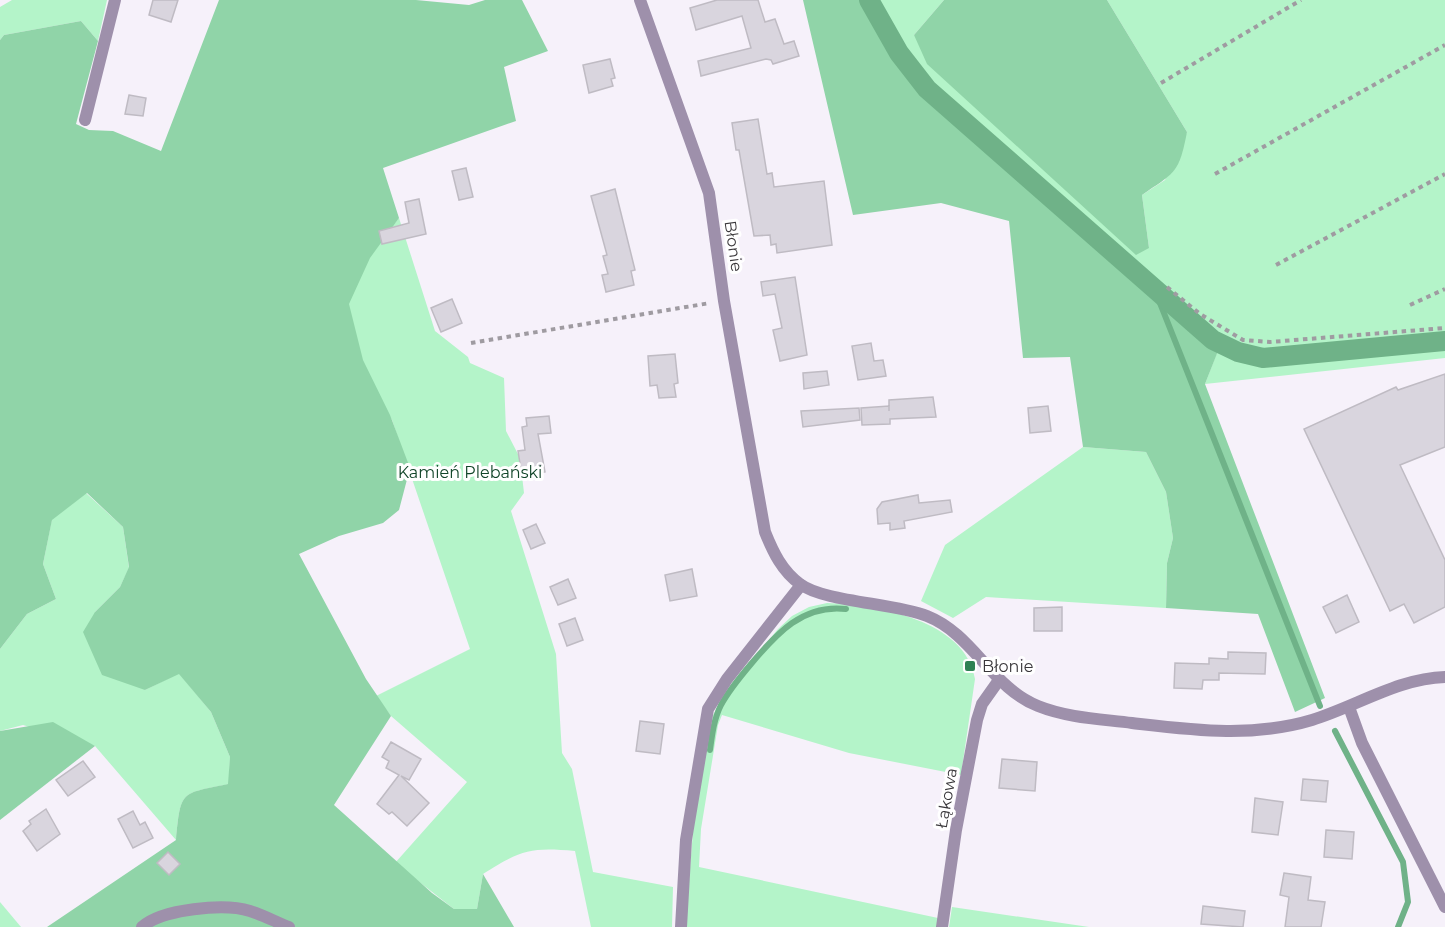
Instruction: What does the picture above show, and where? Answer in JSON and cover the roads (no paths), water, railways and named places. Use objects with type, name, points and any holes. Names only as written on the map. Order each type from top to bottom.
[{"type":"street","points":[[85,120],[115,0]]},
{"type":"street","name":"Błonie","points":[[640,0],[708,193],[724,301],[765,532],[778,562],[801,585]]},
{"type":"street","points":[[681,927],[686,840],[708,709],[727,679],[801,585],[927,615],[955,633],[999,681],[1036,706],[1077,717],[1213,732],[1283,728],[1348,707],[1406,684],[1445,677]]},
{"type":"street","name":"Łąkowa","points":[[942,927],[956,830],[977,720],[982,704],[999,681]]},
{"type":"street","points":[[1348,707],[1362,743],[1445,907]]},
{"type":"street","points":[[142,927],[148,922],[185,909],[248,910],[289,927]]},
{"type":"waterway","points":[[869,0],[899,53],[927,89],[1213,340],[1238,352],[1263,358],[1445,341]]},
{"type":"waterway","points":[[1154,288],[1320,706]]},
{"type":"waterway","points":[[710,750],[715,721],[721,705],[739,679],[771,642],[792,623],[804,616],[817,611],[846,609]]},
{"type":"waterway","points":[[1335,731],[1403,862],[1408,902],[1398,927]]},
{"type":"place","name":"Błonie","points":[[970,666]]},
{"type":"park label","name":"Kamień Plebański","points":[[470,472]]}]
